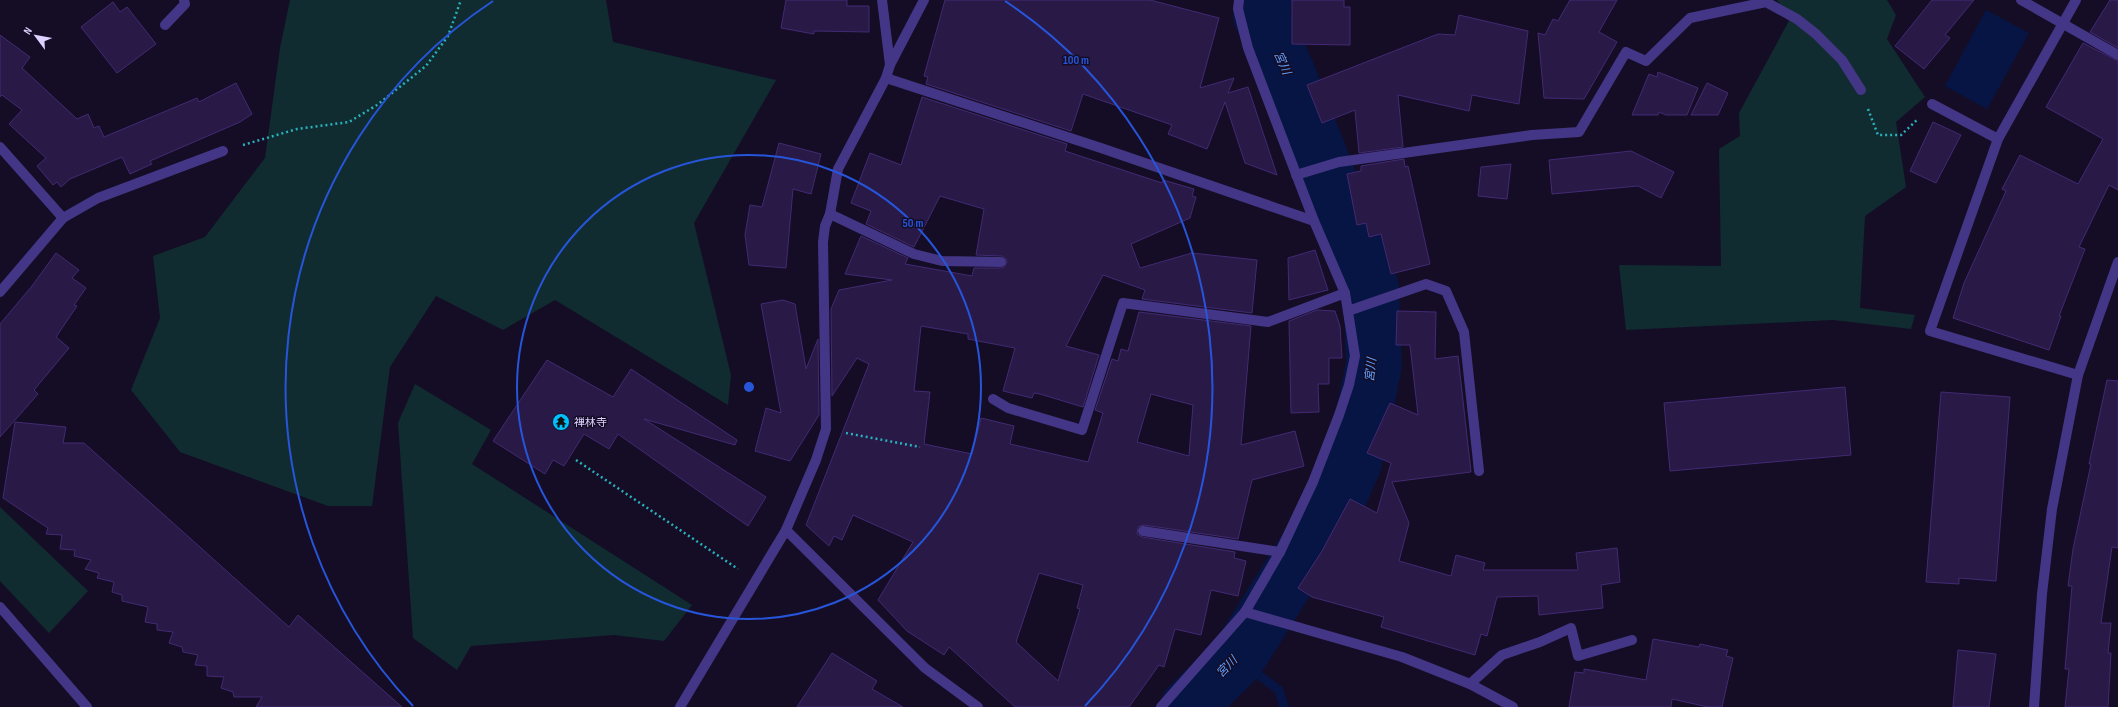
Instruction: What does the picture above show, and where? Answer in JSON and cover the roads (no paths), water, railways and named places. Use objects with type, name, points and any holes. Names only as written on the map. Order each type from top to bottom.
[{"type":"street","points":[[165,25],[185,4],[184,0]]},
{"type":"street","points":[[882,0],[890,65]]},
{"type":"street","points":[[680,707],[786,530],[807,483],[826,429],[823,242],[830,214],[838,169],[886,78],[890,65],[924,0]]},
{"type":"street","points":[[1161,707],[1245,612],[1280,552],[1313,482],[1349,385],[1355,356],[1345,293],[1314,221],[1248,48],[1238,8],[1239,0]]},
{"type":"street","points":[[2021,0],[2064,23],[2118,55]]},
{"type":"street","points":[[2076,0],[1998,139],[1930,330],[2078,375]]},
{"type":"street","points":[[1296,175],[1338,162],[1532,135],[1579,132],[1626,52],[1646,61],[1690,18],[1766,2],[1797,19],[1816,34],[1842,60],[1861,90]]},
{"type":"street","points":[[886,78],[1101,148],[1314,221]]},
{"type":"street","points":[[1932,104],[1998,139]]},
{"type":"street","points":[[0,147],[63,218]]},
{"type":"street","points":[[0,292],[63,218],[98,198],[223,151]]},
{"type":"street","points":[[830,214],[914,254],[942,261],[1002,262]]},
{"type":"street","points":[[2034,707],[2042,594],[2052,509],[2078,375],[2118,262]]},
{"type":"street","points":[[1348,311],[1426,284],[1446,291],[1464,332],[1479,471]]},
{"type":"street","points":[[993,399],[1008,408],[1082,430],[1123,303],[1268,322],[1345,293]]},
{"type":"street","points":[[786,530],[925,668],[978,707]]},
{"type":"street","points":[[1144,531],[1280,552]]},
{"type":"street","points":[[0,607],[87,707]]},
{"type":"street","points":[[1245,612],[1402,657],[1470,684],[1513,707]]},
{"type":"street","points":[[1470,684],[1502,655],[1540,642],[1571,628],[1578,656],[1632,640]]},
{"type":"waterway","name":"宮川","points":[[1188,707],[1237,659],[1339,497],[1354,462],[1374,365],[1371,288],[1286,70],[1261,16],[1264,0]]},
{"type":"waterway","points":[[1237,659],[1279,690],[1284,707]]},
{"type":"place","name":"禅林寺","points":[[561,422]]}]
